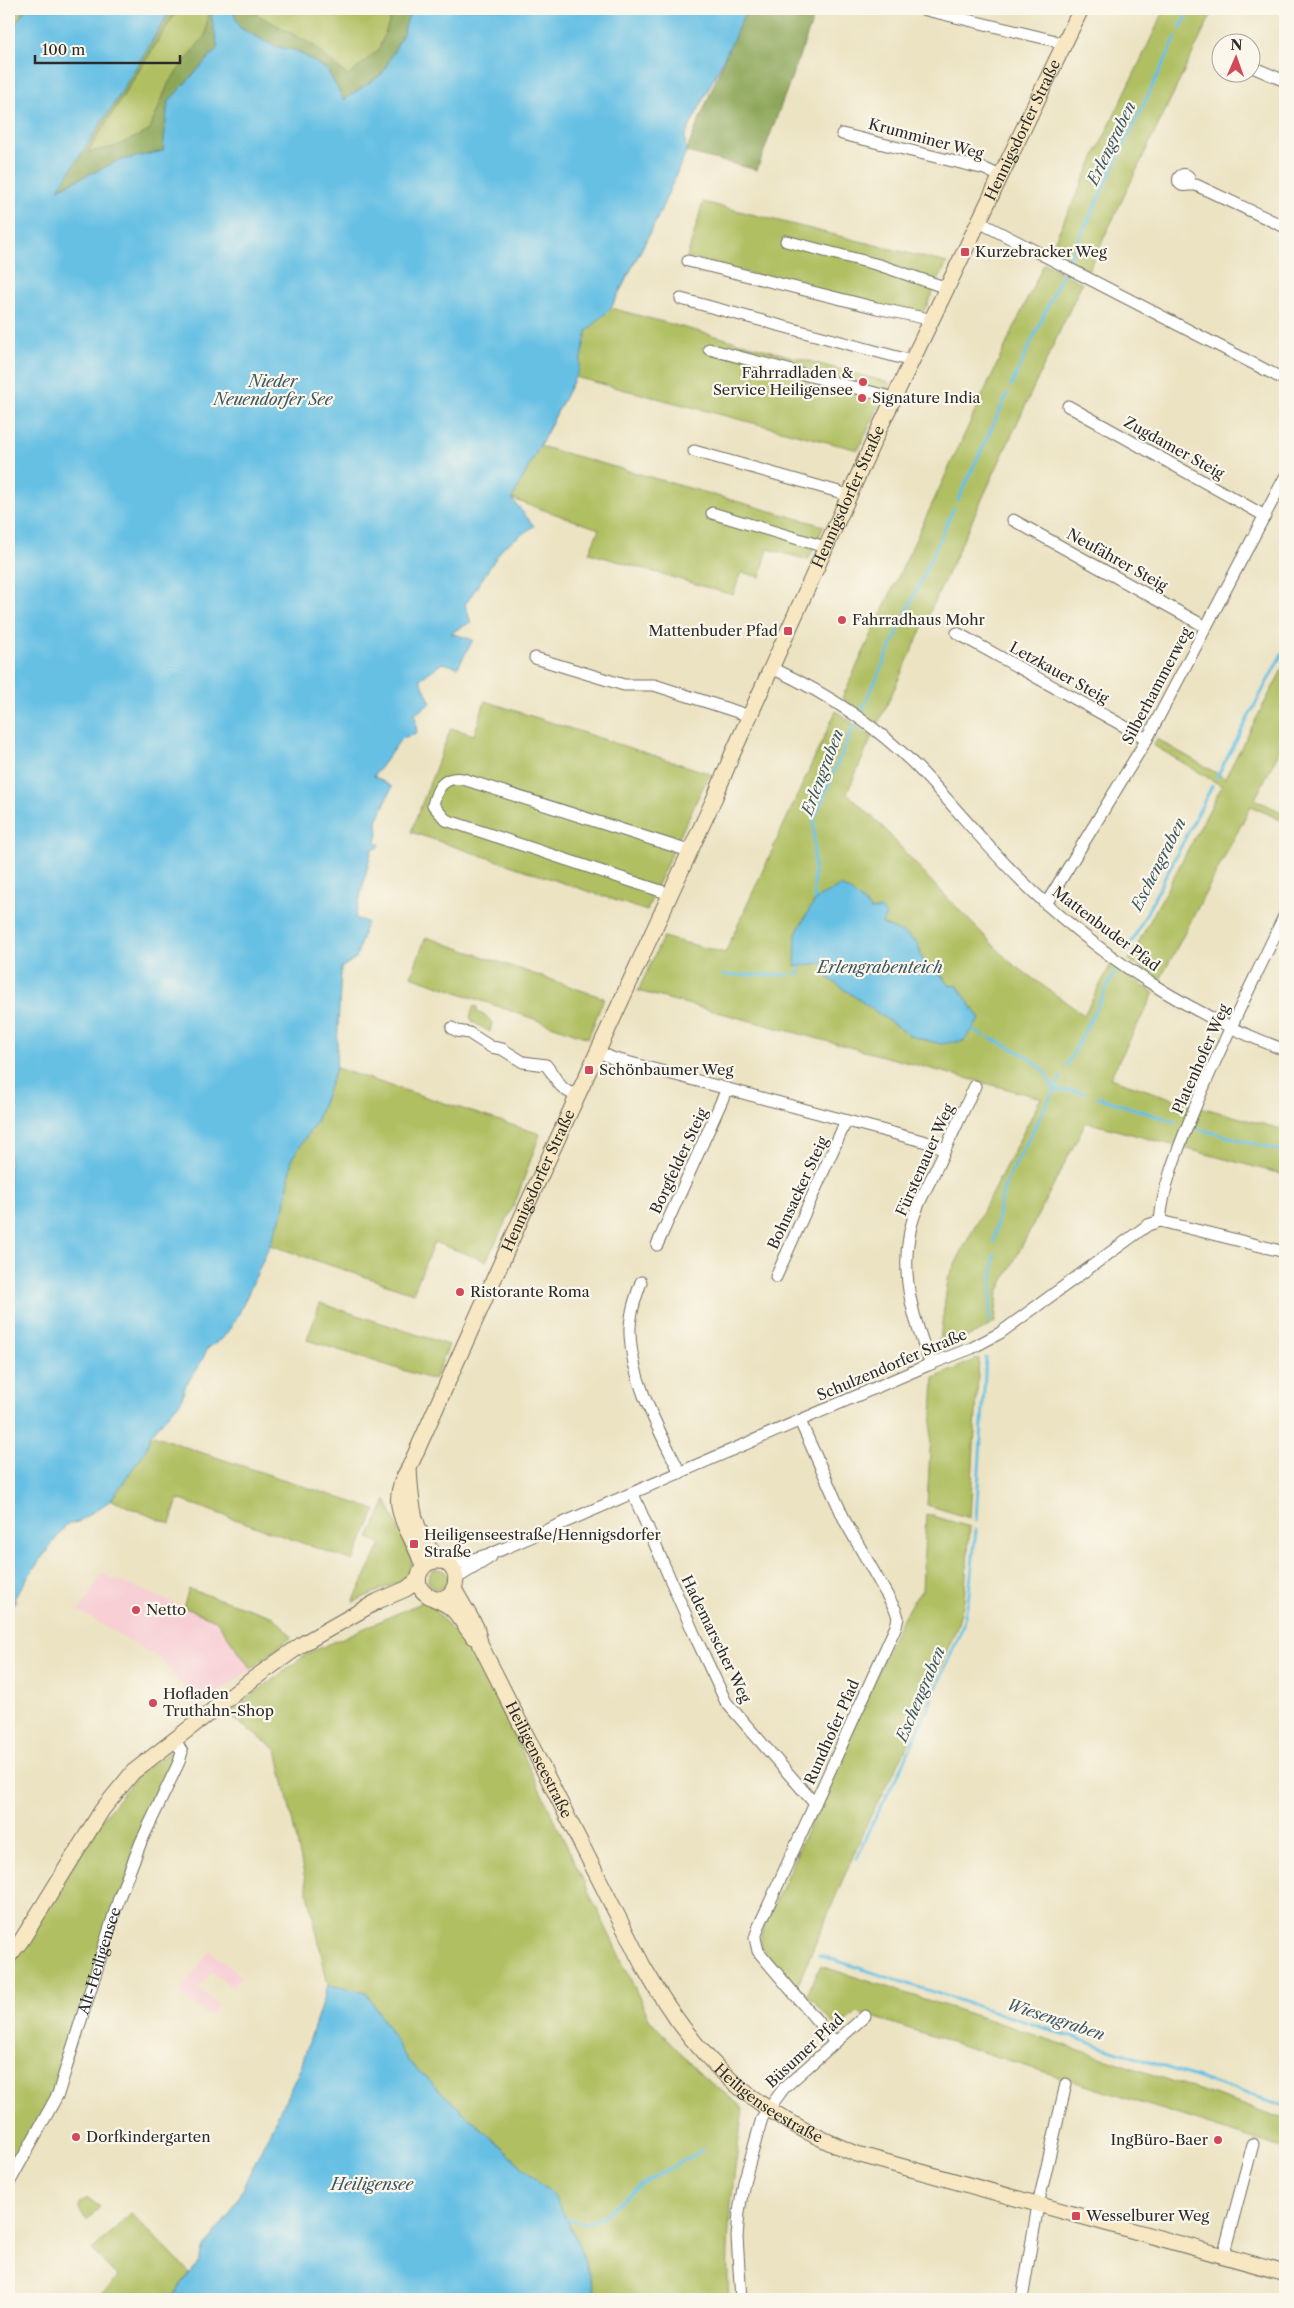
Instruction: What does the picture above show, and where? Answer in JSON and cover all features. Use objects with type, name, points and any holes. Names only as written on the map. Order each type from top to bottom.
[{"type":"main road","name":"Hennigsdorfer Straße","points":[[421,1574],[397,1500],[401,1480],[409,1468],[597,1051],[715,797],[825,547],[894,398],[1002,177],[1081,9]]},
{"type":"main road","name":"Hennigsdorfer Straße","points":[[409,1468],[414,1518],[428,1548],[451,1573]]},
{"type":"main road","points":[[9,1956],[21,1941],[111,1797],[132,1772],[174,1738],[304,1643],[359,1613],[376,1607],[406,1599],[449,1595],[451,1573],[432,1562],[406,1589],[376,1607]]},
{"type":"main road","name":"Heiligenseestraße","points":[[451,1573],[476,1627],[481,1646]]},
{"type":"main road","points":[[421,1574],[421,1589],[432,1597]]},
{"type":"main road","name":"Heiligenseestraße","points":[[432,1597],[452,1609],[481,1646],[643,1966],[666,2006],[710,2061],[737,2086],[768,2109],[827,2142],[857,2154],[1285,2273]]},
{"type":"street","points":[[922,9],[1052,40],[1064,46]]},
{"type":"street","points":[[1262,71],[1285,81]]},
{"type":"street","name":"Krumminer Weg","points":[[842,134],[980,168],[1002,177]]},
{"type":"street","points":[[1191,184],[1285,226]]},
{"type":"street","points":[[979,222],[1285,380]]},
{"type":"street","points":[[786,241],[879,265],[947,288]]},
{"type":"street","points":[[688,261],[933,320]]},
{"type":"street","points":[[681,299],[912,361]]},
{"type":"street","points":[[709,348],[894,398]]},
{"type":"street","name":"Zugdamer Steig","points":[[1068,406],[1265,516]]},
{"type":"street","points":[[694,450],[839,492],[849,497]]},
{"type":"street","name":"Silberhammerweg","points":[[1046,904],[1052,898],[1147,739],[1285,477]]},
{"type":"street","points":[[712,513],[825,547]]},
{"type":"street","name":"Neufährer Steig","points":[[1013,520],[1206,627]]},
{"type":"street","name":"Letzkauer Steig","points":[[957,633],[1147,739]]},
{"type":"street","points":[[534,658],[624,685],[654,685],[750,716]]},
{"type":"street","name":"Mattenbuder Pfad","points":[[772,668],[835,700],[894,746],[917,766],[985,843],[1046,904],[1110,955],[1149,981],[1232,1028],[1285,1050]]},
{"type":"street","points":[[670,894],[446,820],[433,805],[436,792],[443,782],[453,777],[463,779],[689,851]]},
{"type":"street","name":"Platenhofer Weg","points":[[1160,1221],[1161,1206],[1185,1132],[1285,914]]},
{"type":"street","points":[[452,1028],[457,1032],[469,1033],[491,1047],[502,1049],[523,1062],[546,1065],[557,1083],[566,1091],[577,1096]]},
{"type":"street","points":[[597,1051],[612,1058],[945,1149]]},
{"type":"street","name":"Fürstenauer Weg","points":[[931,1364],[917,1325],[910,1297],[907,1271],[908,1246],[916,1210],[975,1086]]},
{"type":"street","name":"Borgfelder Steig","points":[[657,1245],[727,1090]]},
{"type":"street","name":"Bohnsacker Steig","points":[[776,1277],[846,1121]]},
{"type":"street","points":[[1160,1221],[1285,1252]]},
{"type":"street","name":"Schulzendorfer Straße","points":[[451,1573],[487,1560],[496,1552],[972,1348],[1000,1333],[1148,1226],[1160,1221]]},
{"type":"street","points":[[640,1282],[631,1320],[630,1334],[633,1362],[680,1473]]},
{"type":"street","name":"Rundhofer Pfad","points":[[800,1421],[846,1523],[896,1611],[898,1618],[893,1633],[755,1938],[758,1950],[835,2042]]},
{"type":"street","name":"Hademarscher Weg","points":[[633,1494],[726,1702],[815,1804]]},
{"type":"street","name":"Alt-Heiligensee","points":[[9,2183],[58,2094],[120,1895],[141,1842],[179,1762],[182,1752],[174,1738]]},
{"type":"street","name":"Büsumer Pfad","points":[[741,2299],[737,2237],[739,2212],[744,2182],[760,2124],[768,2109],[784,2088],[865,2016]]},
{"type":"street","points":[[1022,2299],[1038,2205],[1066,2084]]},
{"type":"street","points":[[1223,2256],[1253,2144]]},
{"type":"shaded area","points":[[102,1574],[216,1620],[251,1669],[199,1707],[162,1660],[79,1611]]},
{"type":"shaded area","points":[[210,1951],[241,1976],[232,1987],[212,1972],[198,1989],[218,2005],[210,2016],[178,1993]]},
{"type":"green space","points":[[9,9],[26,9],[9,33]]},
{"type":"green space","points":[[162,9],[417,9],[382,74],[344,100],[175,122],[104,164],[40,241],[9,284],[9,241]]},
{"type":"green space","points":[[171,9],[177,9],[88,152],[114,147],[149,131],[169,82],[206,34],[208,9],[210,9],[218,48],[168,102],[163,151],[118,161],[57,189],[117,99]]},
{"type":"green space","points":[[232,9],[252,9],[256,14],[313,45],[348,76],[379,49],[394,9],[411,9],[402,36],[382,74],[344,100],[327,70],[297,51],[274,46],[240,28]]},
{"type":"green space","points":[[745,9],[817,9],[757,170],[686,152]]},
{"type":"green space","points":[[1165,9],[1214,9],[1088,271],[1050,250]]},
{"type":"green space","points":[[703,202],[947,263],[921,317],[687,257]]},
{"type":"green space","points":[[656,221],[611,308],[890,383],[858,450],[575,377],[578,372],[570,334]]},
{"type":"green space","points":[[1044,263],[1082,283],[878,724],[842,698]]},
{"type":"green space","points":[[573,381],[540,446],[824,526],[808,560],[768,549],[760,577],[741,572],[733,595],[589,553],[599,529],[512,499],[533,459],[539,430]]},
{"type":"green space","points":[[1285,664],[1285,740],[1255,799],[1285,814],[1285,822],[1251,806],[1160,980],[1129,960],[1222,786],[1153,745],[1157,739],[1225,778]]},
{"type":"green space","points":[[485,701],[711,774],[701,791],[655,889],[647,911],[411,832],[451,728],[474,735]]},
{"type":"green space","points":[[836,711],[872,737],[847,793],[880,824],[929,879],[1010,962],[1084,1015],[1111,964],[1154,993],[1110,1078],[1189,1104],[1285,1130],[1285,1175],[1086,1122],[998,1292],[995,1322],[981,1331],[936,1350],[936,1341],[940,1339],[948,1278],[1041,1098],[638,991],[663,937],[725,953]],"holes":[[[841,886],[865,903],[882,924],[907,935],[918,944],[922,959],[944,978],[950,986],[957,985],[980,1019],[964,1041],[910,1036],[829,978],[824,963],[796,934],[815,900]]]},
{"type":"green space","points":[[426,937],[604,998],[588,1038],[411,976]]},
{"type":"green space","points":[[474,1006],[477,1007],[477,1012],[486,1016],[492,1023],[490,1032],[473,1022],[470,1017]]},
{"type":"green space","points":[[336,1068],[540,1134],[515,1203],[486,1261],[434,1242],[413,1293],[270,1245],[285,1206],[292,1158],[316,1122]]},
{"type":"green space","points":[[320,1303],[449,1345],[434,1380],[307,1340]]},
{"type":"green space","points":[[979,1358],[970,1518],[927,1505],[934,1378]]},
{"type":"green space","points":[[163,1390],[185,1391],[181,1399],[151,1434],[376,1510],[353,1561],[178,1499],[170,1524],[111,1500],[128,1476]]},
{"type":"green space","points":[[386,1500],[412,1559],[409,1572],[399,1582],[353,1602],[381,1544],[369,1538]]},
{"type":"green space","points":[[926,1514],[970,1527],[964,1601],[957,1627],[904,1753],[868,1821],[798,1984],[794,1987],[761,1947],[761,1934],[898,1626],[922,1590]]},
{"type":"green space","points":[[438,1569],[445,1572],[448,1579],[445,1586],[438,1589],[431,1586],[428,1579],[431,1572]]},
{"type":"green space","points":[[189,1589],[274,1617],[292,1637],[251,1669],[216,1620],[183,1607]]},
{"type":"green space","points":[[427,1600],[479,1662],[650,2020],[697,2071],[743,2108],[729,2227],[729,2299],[597,2299],[577,2240],[555,2197],[408,2061],[366,1992],[328,1985],[277,1750],[227,1714],[307,1654]]},
{"type":"green space","points":[[173,1750],[178,1755],[149,1817],[67,2068],[9,2180],[9,1964],[22,1947],[104,1817],[141,1771]]},
{"type":"green space","points":[[821,1966],[999,2023],[1285,2119],[1285,2149],[857,2012],[837,2028],[807,1994]]},
{"type":"green space","points":[[88,2198],[100,2207],[87,2220],[81,2214],[79,2207],[81,2202]]},
{"type":"green space","points":[[131,2213],[190,2273],[170,2299],[96,2299],[118,2277],[92,2250]]},
{"type":"water","name":"Nieder Neuendorfer See","points":[[26,9],[171,9],[117,99],[58,189],[118,161],[163,151],[168,102],[218,48],[210,9],[232,9],[240,28],[274,46],[297,51],[327,70],[344,100],[382,74],[402,36],[411,9],[746,9],[732,42],[685,136],[686,152],[657,219],[611,308],[587,331],[578,372],[512,499],[534,526],[503,547],[465,605],[471,622],[451,633],[473,640],[458,667],[442,663],[420,679],[431,703],[415,714],[417,733],[401,739],[374,776],[392,787],[377,821],[378,834],[376,843],[380,844],[378,848],[372,849],[355,918],[367,922],[356,958],[341,968],[336,1068],[316,1122],[292,1158],[285,1206],[270,1245],[236,1320],[222,1339],[208,1348],[197,1370],[186,1384],[181,1401],[151,1434],[146,1450],[111,1500],[78,1522],[66,1525],[30,1574],[14,1599],[16,1601],[9,1612],[9,285],[14,279],[9,255],[9,33]]},
{"type":"water","name":"Erlengrabenteich","points":[[841,886],[853,893],[871,910],[881,909],[886,915],[882,924],[907,935],[918,944],[922,959],[944,978],[950,986],[957,985],[980,1019],[964,1041],[941,1044],[910,1036],[828,978],[824,963],[795,966],[796,934],[810,908],[819,897]]},
{"type":"water","name":"Heiligensee","points":[[328,1985],[366,1992],[408,2061],[555,2197],[577,2240],[597,2299],[170,2299],[199,2262],[204,2247],[230,2214],[300,2069]]},
{"type":"waterway","name":"Erlengraben","points":[[1180,29],[1190,9]]},
{"type":"waterway","name":"Erlengraben","points":[[1069,260],[1176,37]]},
{"type":"waterway","name":"Erlengraben","points":[[1011,386],[1063,273]]},
{"type":"waterway","name":"Erlengraben","points":[[958,500],[1008,393]]},
{"type":"waterway","name":"Erlengraben","points":[[862,710],[954,508]]},
{"type":"waterway","name":"Eschengraben","points":[[1217,777],[1285,648]]},
{"type":"waterway","name":"Erlengraben","points":[[814,887],[814,819],[854,725]]},
{"type":"waterway","name":"Eschengraben","points":[[1126,953],[1212,786]]},
{"type":"waterway","name":"Erlengraben","points":[[814,892],[815,900]]},
{"type":"waterway","points":[[795,974],[800,973],[800,967]]},
{"type":"waterway","name":"Eschengraben","points":[[1067,1065],[1116,970]]},
{"type":"waterway","points":[[723,975],[789,975]]},
{"type":"waterway","name":"Erlengraben","points":[[973,1030],[985,1036]]},
{"type":"waterway","name":"Erlengraben","points":[[990,1038],[1028,1057],[1043,1071],[1053,1090],[1085,1093]]},
{"type":"waterway","name":"Eschengraben","points":[[994,1242],[1000,1203],[1006,1182],[1061,1077]]},
{"type":"waterway","points":[[1097,1097],[1176,1122]]},
{"type":"waterway","points":[[1199,1129],[1285,1152]]},
{"type":"waterway","name":"Eschengraben","points":[[989,1322],[994,1254]]},
{"type":"waterway","name":"Eschengraben","points":[[976,1520],[986,1357]]},
{"type":"waterway","name":"Eschengraben","points":[[857,1858],[871,1825],[903,1765],[962,1628],[968,1602],[976,1530]]},
{"type":"waterway","name":"Wiesengraben","points":[[819,1955],[1285,2106]]},
{"type":"waterway","points":[[566,2219],[585,2223],[599,2219],[639,2186],[702,2150]]},
{"type":"place","name":"Kurzebracker Weg","points":[[965,252]]},
{"type":"place","name":"Fahrradladen & Service Heiligensee","points":[[863,382]]},
{"type":"place","name":"Signature India","points":[[862,398]]},
{"type":"place","name":"Fahrradhaus Mohr","points":[[842,620]]},
{"type":"place","name":"Mattenbuder Pfad","points":[[788,631]]},
{"type":"place","name":"Schönbaumer Weg","points":[[589,1070]]},
{"type":"place","name":"Ristorante Roma","points":[[460,1292]]},
{"type":"place","name":"Heiligenseestraße/Hennigsdorfer Straße","points":[[414,1544]]},
{"type":"place","name":"Netto","points":[[136,1610]]},
{"type":"place","name":"Hofladen Truthahn-Shop","points":[[153,1703]]},
{"type":"place","name":"Dorfkindergarten","points":[[76,2137]]},
{"type":"place","name":"IngBüro-Baer","points":[[1218,2140]]},
{"type":"place","name":"Wesselburer Weg","points":[[1076,2216]]}]
